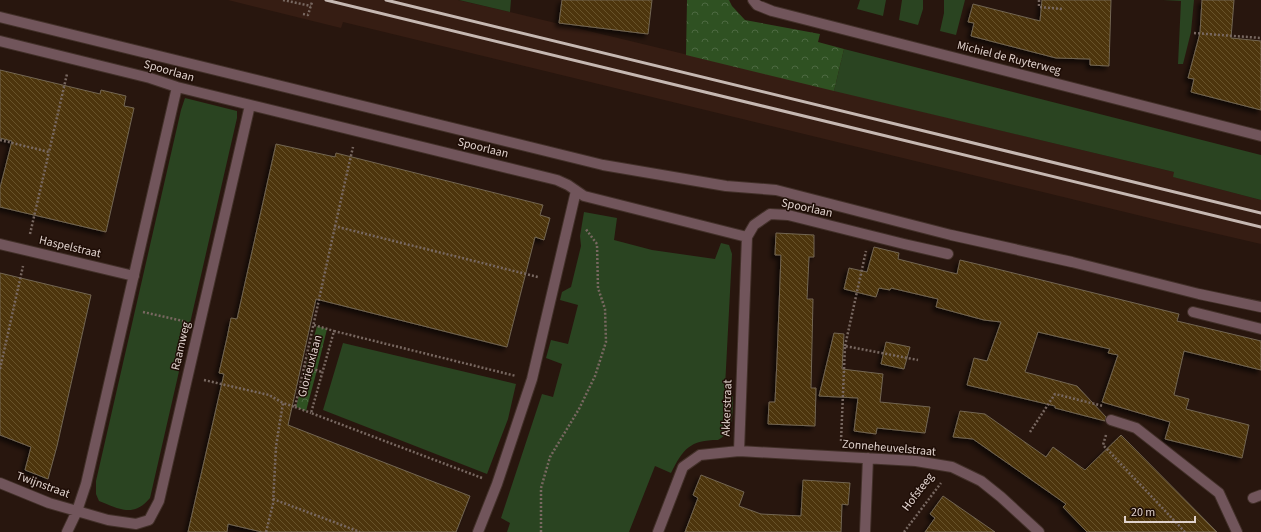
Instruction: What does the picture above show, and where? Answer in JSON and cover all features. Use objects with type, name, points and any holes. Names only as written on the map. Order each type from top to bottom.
[{"type":"street","name":"Michiel de Ruyterweg","points":[[753,0],[757,5],[772,11],[1261,136]]},
{"type":"street","points":[[0,17],[603,165],[726,186],[776,190],[951,235],[1072,262],[1261,308]]},
{"type":"street","name":"Spoorlaan","points":[[0,41],[150,78],[177,87],[557,180],[568,185],[576,192],[584,196],[747,237],[754,225],[770,214],[788,215],[948,254]]},
{"type":"street","points":[[67,532],[77,511],[86,484],[177,87]]},
{"type":"street","name":"Raamweg","points":[[77,511],[108,520],[136,524],[149,520],[159,501],[250,105]]},
{"type":"street","points":[[478,532],[498,484],[532,379],[576,192]]},
{"type":"street","name":"Akkerstraat","points":[[658,532],[683,466],[700,455],[739,451],[747,237]]},
{"type":"street","name":"Haspelstraat","points":[[0,244],[134,276]]},
{"type":"street","points":[[1193,312],[1261,329]]},
{"type":"street","points":[[1111,420],[1136,428],[1219,493],[1237,532]]},
{"type":"street","name":"Zonneheuvelstraat","points":[[739,451],[916,460],[952,467],[980,481],[1027,519],[1039,532]]},
{"type":"street","points":[[865,532],[868,458]]},
{"type":"street","name":"Twijnstraat","points":[[0,483],[49,503],[77,511]]},
{"type":"path","points":[[283,0],[311,6]]},
{"type":"path","points":[[1039,0],[1038,7],[1063,10]]},
{"type":"path","points":[[304,14],[308,15],[312,2]]},
{"type":"path","points":[[1194,33],[1261,38]]},
{"type":"path","points":[[0,369],[2,354],[48,152],[71,58]]},
{"type":"path","points":[[295,407],[314,325],[334,226],[357,131]]},
{"type":"path","points":[[0,140],[48,152]]},
{"type":"path","points":[[541,532],[541,488],[550,457],[579,409],[592,382],[606,342],[605,309],[598,288],[597,244],[572,210]]},
{"type":"path","points":[[334,226],[554,281]]},
{"type":"path","points":[[840,456],[845,346],[870,235]]},
{"type":"path","points":[[127,308],[199,325]]},
{"type":"path","points":[[314,325],[334,330]]},
{"type":"path","name":"Glorieuxlaan","points":[[498,484],[311,413],[334,330],[532,379]]},
{"type":"path","points":[[845,346],[918,360]]},
{"type":"path","points":[[304,366],[322,372]]},
{"type":"path","points":[[188,377],[269,395],[283,403],[311,413]]},
{"type":"path","points":[[1030,432],[1055,394],[1106,407],[1109,411],[1111,420],[1103,445],[1186,532]]},
{"type":"path","points":[[266,532],[273,499],[276,446],[283,403]]},
{"type":"path","name":"Hofsteeg","points":[[904,532],[952,467]]},
{"type":"path","points":[[273,499],[360,532]]},
{"type":"shaded area","points":[[228,0],[458,0],[510,12],[1174,172],[1174,177],[1261,200],[1261,244],[343,22],[341,28]]},
{"type":"green space","points":[[459,0],[511,0],[510,12]]},
{"type":"green space","points":[[687,0],[729,0],[732,6],[745,20],[820,34],[818,42],[844,49],[834,91],[686,55]]},
{"type":"green space","points":[[860,0],[886,0],[883,16],[857,9]]},
{"type":"green space","points":[[902,0],[923,0],[923,9],[918,25],[899,20]]},
{"type":"green space","points":[[944,0],[965,0],[956,35],[940,31],[944,13]]},
{"type":"green space","points":[[1163,0],[1194,0],[1191,32],[1183,64],[1178,64],[1181,1]]},
{"type":"green space","points":[[844,49],[1261,155],[1261,200],[1173,177],[1174,172],[834,91]]},
{"type":"green space","points":[[185,98],[237,111],[237,118],[150,498],[138,508],[126,510],[113,507],[99,501],[96,494],[96,481]]},
{"type":"green space","points":[[584,212],[617,218],[614,240],[652,250],[715,259],[721,243],[729,245],[732,254],[725,387],[733,397],[732,421],[727,432],[718,440],[708,440],[694,444],[688,448],[679,458],[671,473],[655,466],[629,532],[507,532],[510,523],[501,518],[542,394],[553,397],[562,364],[546,358],[551,340],[568,344],[578,305],[560,300],[562,292],[571,287],[581,246],[580,236]]},
{"type":"green space","points":[[317,326],[327,329],[317,370],[306,366]]},
{"type":"green space","points":[[343,343],[516,384],[508,419],[487,474],[323,410]]},
{"type":"green space","points":[[306,367],[317,370],[306,411],[296,407]]},
{"type":"building","points":[[562,0],[652,0],[648,34],[559,23]]},
{"type":"building","points":[[1042,0],[1111,0],[1109,66],[1090,65],[1090,59],[1056,58],[971,36],[974,23],[968,22],[973,4],[1040,21]]},
{"type":"building","points":[[1202,0],[1234,0],[1231,38],[1261,41],[1261,110],[1191,92],[1194,79],[1188,78],[1200,33]]},
{"type":"building","points":[[0,70],[100,94],[101,90],[126,96],[124,106],[134,108],[106,232],[0,207],[0,188],[12,141],[0,138]]},
{"type":"building","points":[[276,144],[335,157],[336,153],[543,205],[540,215],[550,218],[544,240],[535,237],[507,347],[316,299],[288,425],[470,496],[456,532],[262,532],[228,524],[227,532],[188,532],[224,374],[219,373],[231,318],[237,319]]},
{"type":"building","points":[[776,233],[814,235],[814,257],[809,257],[807,299],[813,299],[811,388],[816,388],[815,426],[768,424],[769,402],[775,402],[777,360],[781,255],[775,255]]},
{"type":"building","points":[[874,247],[899,253],[898,259],[957,274],[960,260],[981,265],[1179,314],[1177,321],[1261,341],[1261,370],[1184,351],[1174,395],[1189,399],[1186,409],[1249,425],[1242,458],[1165,439],[1170,422],[1102,402],[1118,355],[1108,353],[1110,349],[1038,332],[1025,372],[1077,386],[1106,417],[1105,421],[1055,408],[1055,406],[967,385],[974,358],[987,361],[1001,322],[984,320],[936,307],[938,299],[891,288],[890,290],[879,288],[876,297],[844,289],[849,268],[867,272]]},
{"type":"building","points":[[0,273],[91,295],[57,446],[48,479],[25,470],[31,447],[0,435]]},
{"type":"building","points":[[834,333],[844,334],[842,369],[883,374],[880,402],[930,407],[925,433],[877,428],[876,434],[854,431],[858,398],[819,396]]},
{"type":"building","points":[[886,342],[910,347],[904,369],[881,364]]},
{"type":"building","points":[[960,411],[985,414],[1046,457],[1053,447],[1085,470],[1121,435],[1217,532],[1087,532],[1063,507],[1066,504],[973,439],[953,437]]},
{"type":"building","points":[[701,475],[744,492],[739,506],[761,514],[801,516],[803,480],[850,483],[848,505],[842,504],[841,532],[685,532],[698,498],[693,495]]},
{"type":"building","points":[[943,496],[995,532],[925,532],[935,518],[930,514]]},
{"type":"railway","points":[[326,0],[1261,227]]},
{"type":"railway","points":[[386,0],[1261,213]]}]
